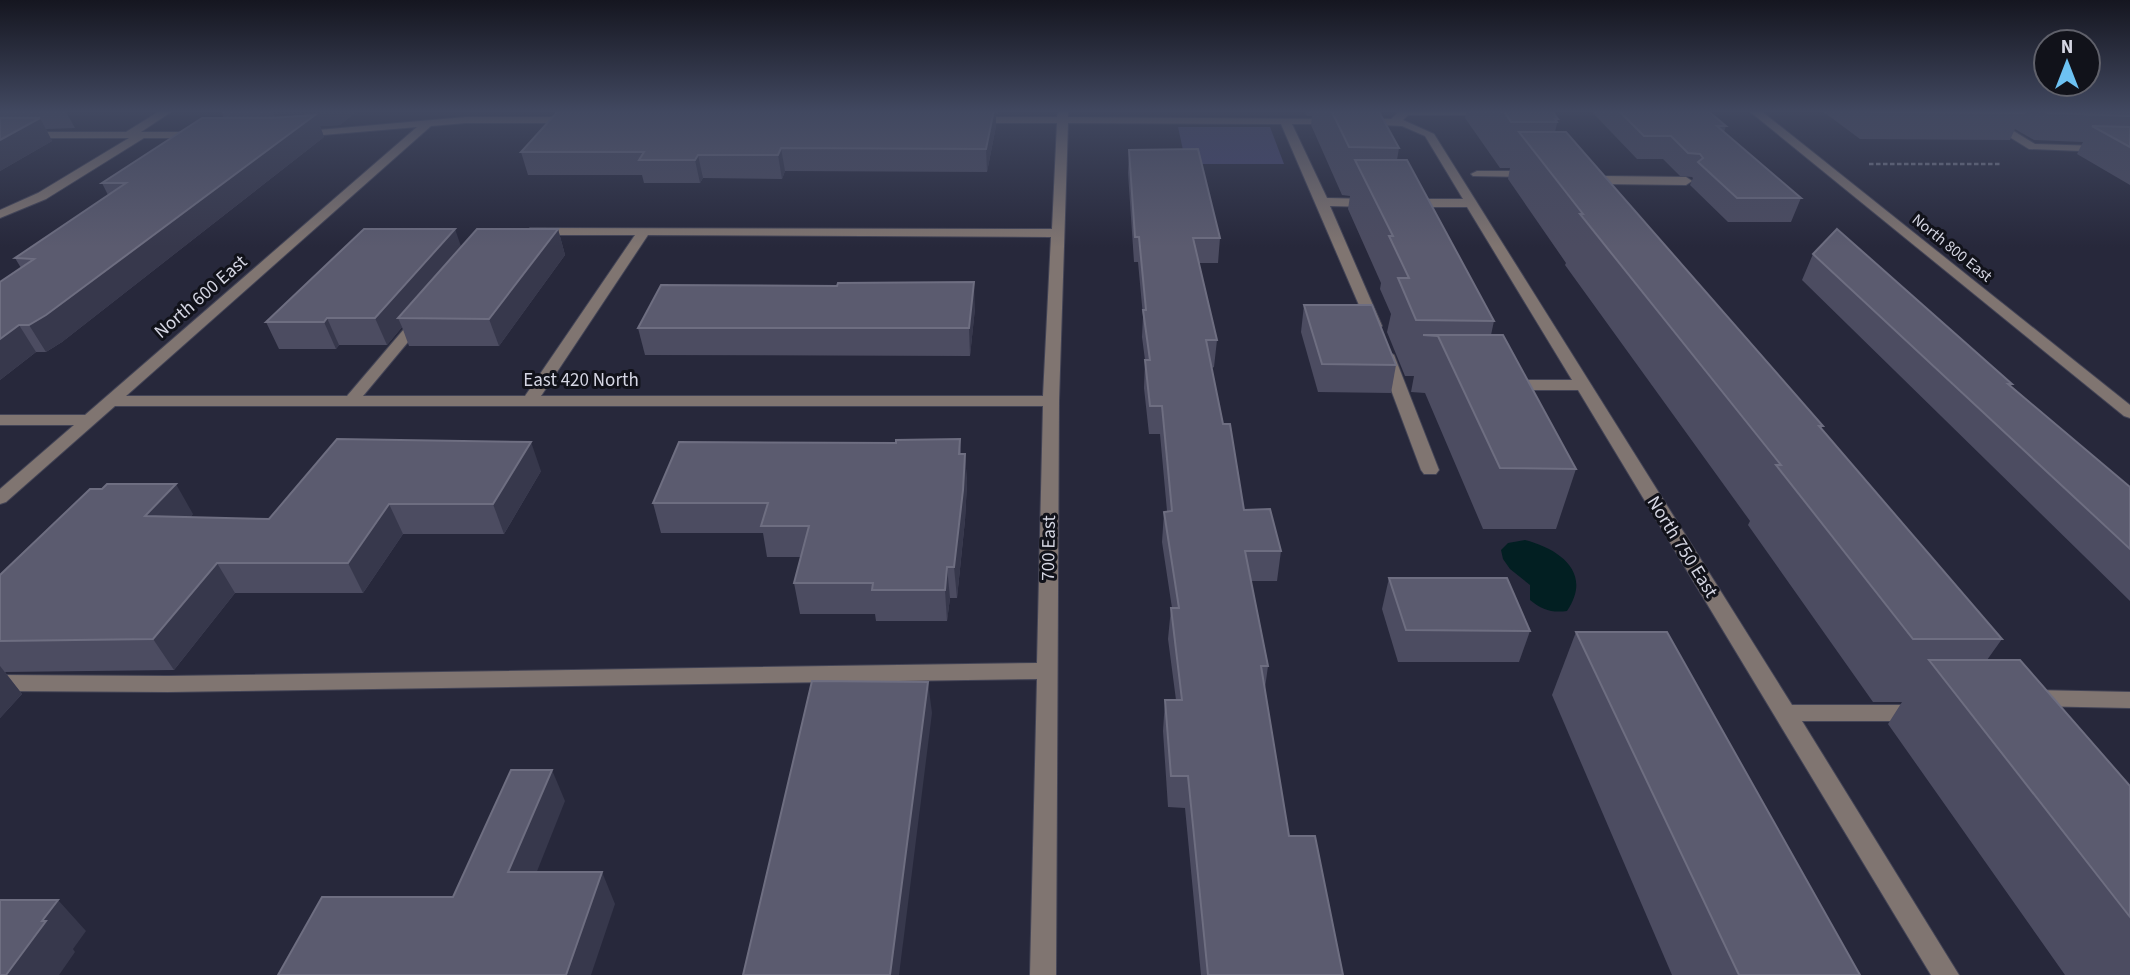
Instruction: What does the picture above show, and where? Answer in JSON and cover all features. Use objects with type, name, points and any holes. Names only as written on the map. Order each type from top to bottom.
[{"type":"street","points":[[0,214],[42,196],[104,156]]},
{"type":"street","name":"North 600 East","points":[[0,498],[391,156]]},
{"type":"street","name":"700 East","points":[[1042,975],[1051,401],[1061,156]]},
{"type":"street","points":[[1300,156],[1340,236],[1404,384],[1430,470]]},
{"type":"street","name":"North 750 East","points":[[1442,156],[1946,975]]},
{"type":"street","name":"North 800 East","points":[[1810,156],[2130,413]]},
{"type":"street","points":[[1477,174],[1541,174]]},
{"type":"street","points":[[1584,195],[1566,174],[1603,180],[1686,181]]},
{"type":"street","points":[[1321,202],[1470,203]]},
{"type":"street","points":[[524,232],[640,237],[1058,233]]},
{"type":"street","points":[[530,401],[640,237]]},
{"type":"street","points":[[351,401],[428,309]]},
{"type":"street","points":[[1487,385],[1583,385]]},
{"type":"street","name":"East 420 North","points":[[111,401],[1051,401]]},
{"type":"street","points":[[0,420],[89,420]]},
{"type":"street","points":[[0,683],[168,684],[1048,671]]},
{"type":"street","points":[[2008,698],[2130,700]]},
{"type":"street","points":[[1785,713],[1935,713]]},
{"type":"path","points":[[1865,164],[2047,164],[2051,156]]},
{"type":"shaded area","points":[[1184,156],[1281,156],[1284,164],[1186,164]]},
{"type":"shaded area","points":[[1525,540],[1561,556],[1569,565],[1576,585],[1567,611],[1547,610],[1530,600],[1530,585],[1510,569],[1503,559],[1501,550],[1508,543]]},
{"type":"building","points":[[144,156],[261,156],[46,315],[29,325],[19,325],[0,339],[0,282],[34,259],[15,258],[126,183],[102,183]]},
{"type":"building","points":[[642,156],[698,156],[695,160],[639,160]]},
{"type":"building","points":[[1129,156],[1200,156],[1220,238],[1193,238],[1217,340],[1206,340],[1223,424],[1230,424],[1244,510],[1270,509],[1281,551],[1245,551],[1268,666],[1261,666],[1289,836],[1315,836],[1343,975],[1208,975],[1188,776],[1171,776],[1165,700],[1182,700],[1171,608],[1179,608],[1164,512],[1172,511],[1162,406],[1150,406],[1145,360],[1150,360],[1143,310],[1146,310],[1139,237],[1135,237]]},
{"type":"building","points":[[1537,156],[1587,156],[1823,426],[1819,426],[2002,639],[1913,639],[1776,465],[1781,465],[1580,214],[1583,214]]},
{"type":"building","points":[[1701,156],[1751,156],[1801,198],[1737,198],[1698,162],[1703,158]]},
{"type":"building","points":[[1355,160],[1407,160],[1494,321],[1416,320],[1398,278],[1409,278],[1389,236],[1393,236]]},
{"type":"building","points":[[364,229],[455,229],[375,318],[327,318],[324,322],[266,322]]},
{"type":"building","points":[[477,229],[558,229],[489,319],[398,318]]},
{"type":"building","points":[[1837,229],[2012,384],[2008,384],[2130,487],[2130,549],[1813,254]]},
{"type":"building","points":[[974,282],[969,328],[638,328],[661,285],[837,286],[838,283]]},
{"type":"building","points":[[1304,305],[1372,305],[1396,365],[1322,364]]},
{"type":"building","points":[[1423,335],[1503,335],[1576,469],[1500,468],[1438,336]]},
{"type":"building","points":[[337,439],[531,442],[493,504],[389,504],[348,563],[217,563],[153,639],[0,641],[0,575],[90,489],[102,489],[107,484],[176,484],[145,516],[269,519]]},
{"type":"building","points":[[960,439],[959,454],[965,454],[963,490],[954,567],[947,567],[945,590],[872,590],[873,583],[794,583],[809,526],[761,526],[768,503],[653,503],[679,442],[896,443],[896,440]]},
{"type":"building","points":[[1389,578],[1507,578],[1530,631],[1406,630]]},
{"type":"building","points":[[1576,632],[1667,632],[1860,975],[1739,975]]},
{"type":"building","points":[[1929,660],[2020,660],[2130,786],[2130,917]]},
{"type":"building","points":[[812,681],[928,682],[890,975],[743,975]]},
{"type":"building","points":[[511,770],[552,770],[508,872],[602,872],[566,975],[278,975],[322,897],[453,897]]},
{"type":"building","points":[[0,900],[58,900],[42,921],[46,921],[6,975],[0,975]]}]
